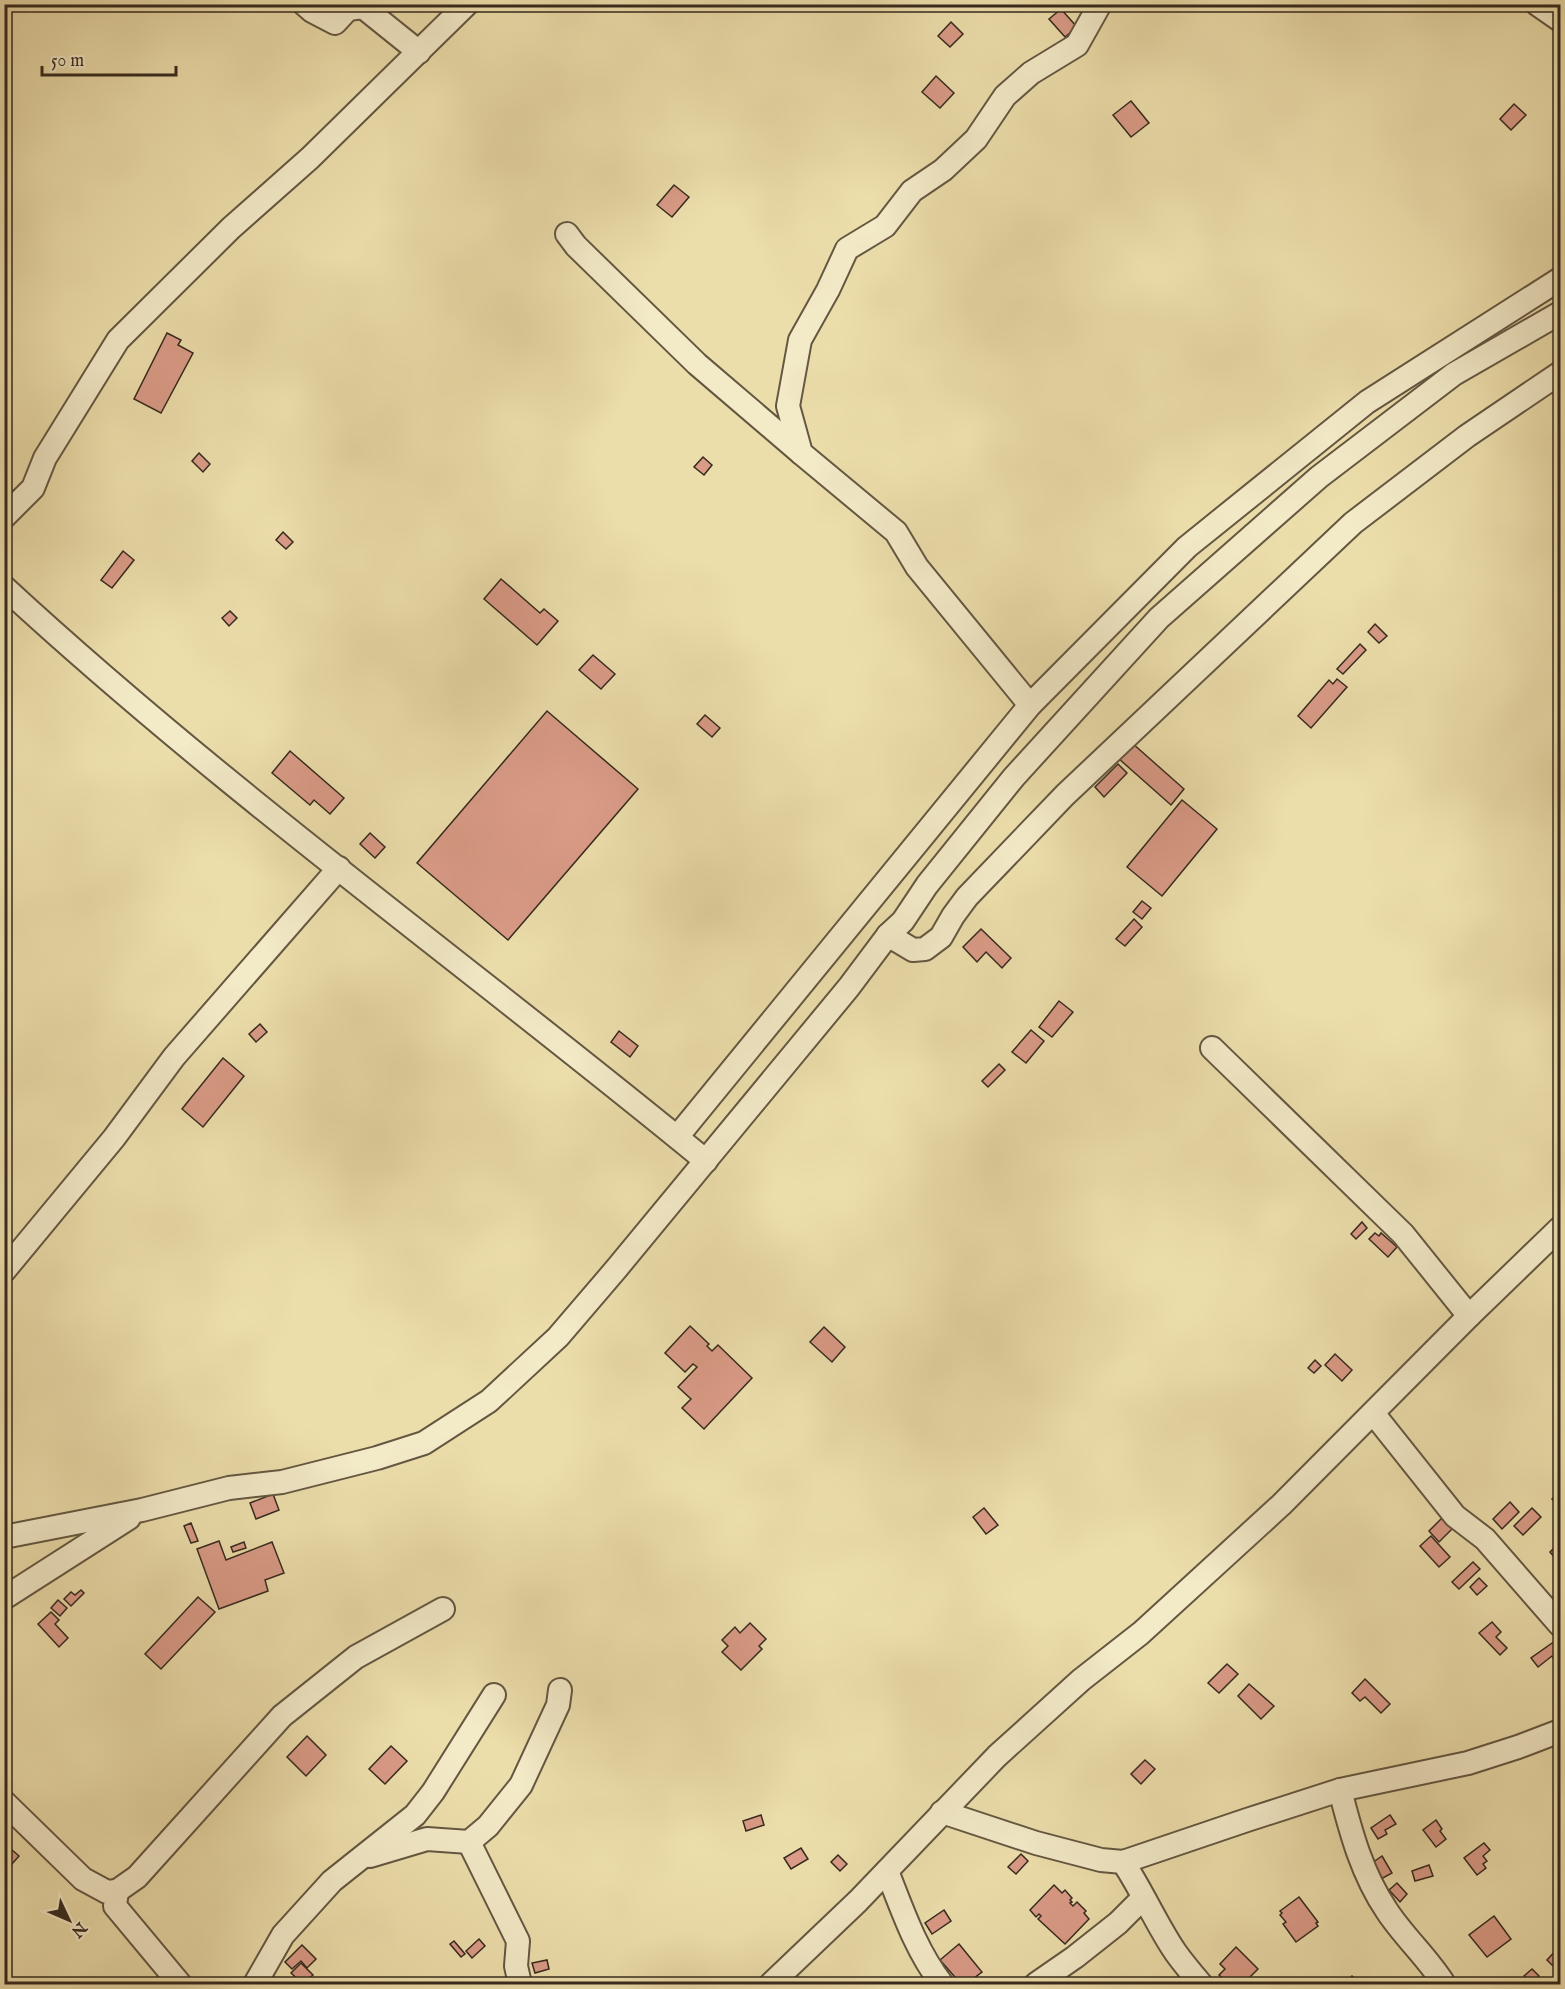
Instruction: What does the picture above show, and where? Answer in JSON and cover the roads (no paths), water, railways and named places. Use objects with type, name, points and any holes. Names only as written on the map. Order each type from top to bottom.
[{"type":"street","points":[[304,4],[335,23],[348,9],[363,7],[419,51]]},
{"type":"street","points":[[4,517],[33,488],[45,458],[118,340],[231,228],[310,158],[467,4]]},
{"type":"street","points":[[801,453],[788,406],[800,340],[828,290],[847,249],[885,226],[912,191],[943,170],[976,139],[1005,96],[1031,73],[1077,45],[1100,4]]},
{"type":"street","points":[[1537,4],[1560,20]]},
{"type":"street","points":[[567,234],[576,246],[697,364],[896,532],[917,567],[1030,705]]},
{"type":"street","points":[[677,1137],[1030,705],[1187,547],[1367,402],[1560,279]]},
{"type":"street","points":[[4,1537],[142,1510],[229,1488],[282,1482],[377,1458],[424,1443],[489,1401],[558,1337],[849,987],[888,935],[903,921],[927,885],[1014,777],[1159,618],[1319,477],[1454,374],[1560,313]]},
{"type":"street","points":[[888,935],[913,950],[925,949],[941,937],[967,897],[1065,795],[1353,523],[1467,436],[1560,374]]},
{"type":"street","points":[[4,587],[149,714],[256,803],[706,1161]]},
{"type":"street","points":[[4,1270],[114,1137],[174,1057],[339,868]]},
{"type":"street","points":[[1212,1048],[1403,1234],[1469,1316]]},
{"type":"street","points":[[771,1984],[887,1871],[997,1756],[1095,1668],[1141,1633],[1281,1505],[1560,1228]]},
{"type":"street","points":[[1373,1413],[1455,1516],[1485,1539],[1560,1625]]},
{"type":"street","points":[[4,1598],[142,1510]]},
{"type":"street","points":[[4,1802],[83,1879],[107,1892],[117,1891],[137,1877],[282,1716],[356,1657],[443,1609]]},
{"type":"street","points":[[360,1859],[427,1839],[469,1842],[488,1826],[521,1785],[558,1705],[560,1690]]},
{"type":"street","points":[[255,1984],[283,1935],[332,1881],[415,1815],[433,1792],[494,1695]]},
{"type":"street","points":[[942,1812],[1036,1843],[1101,1860],[1123,1862],[1340,1791],[1468,1763],[1560,1731]]},
{"type":"street","points":[[1340,1791],[1352,1838],[1368,1877],[1386,1911],[1444,1984]]},
{"type":"street","points":[[469,1842],[518,1941],[516,1966],[520,1984]]},
{"type":"street","points":[[1123,1862],[1173,1949],[1201,1984]]},
{"type":"street","points":[[887,1871],[904,1916],[932,1972],[942,1984]]},
{"type":"street","points":[[117,1891],[115,1906],[180,1984]]},
{"type":"street","points":[[1036,1984],[1118,1923],[1143,1898]]}]
